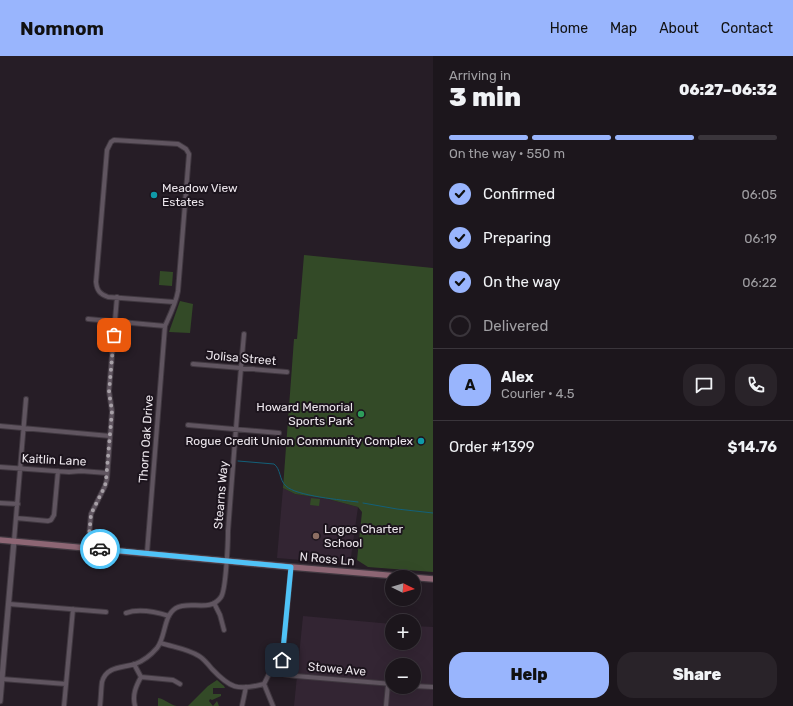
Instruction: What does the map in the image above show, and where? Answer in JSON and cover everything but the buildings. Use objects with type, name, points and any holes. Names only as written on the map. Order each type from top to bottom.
[{"type":"main road","name":"N Ross Ln","points":[[0,540],[291,567],[433,578]]},
{"type":"street","name":"Thorn Oak Drive","points":[[117,297],[108,297],[99,292],[96,282],[107,150],[111,142],[119,140],[178,144],[186,149],[189,154],[178,291],[165,326],[148,553]]},
{"type":"street","points":[[88,548],[91,514],[105,486],[107,473],[112,411],[109,392],[117,297],[174,302]]},
{"type":"street","points":[[88,318],[165,326]]},
{"type":"street","name":"Stearns Way","points":[[214,603],[222,594],[226,561],[244,334]]},
{"type":"street","name":"Jolisa Street","points":[[193,364],[287,372]]},
{"type":"street","points":[[0,701],[26,399]]},
{"type":"street","points":[[188,425],[280,433]]},
{"type":"street","points":[[0,426],[110,436]]},
{"type":"street","name":"Kaitlin Lane","points":[[0,466],[69,472],[81,471],[107,473]]},
{"type":"street","points":[[16,518],[51,520],[54,515],[58,471]]},
{"type":"street","points":[[0,503],[18,504]]},
{"type":"street","points":[[273,706],[264,684],[270,672],[281,674],[291,567]]},
{"type":"street","points":[[100,706],[102,682],[106,675],[116,668],[134,664],[148,657],[161,643],[169,616],[174,610],[181,606],[196,604],[204,606],[214,603],[220,615],[224,630]]},
{"type":"street","points":[[9,604],[106,612]]},
{"type":"street","points":[[64,706],[73,609]]},
{"type":"street","points":[[126,612],[149,611],[169,616]]},
{"type":"street","points":[[161,643],[202,658],[226,683],[246,688],[264,684]]},
{"type":"street","points":[[134,664],[141,677]]},
{"type":"street","name":"Stowe Ave","points":[[281,674],[385,684]]},
{"type":"street","points":[[141,677],[172,680],[180,684]]},
{"type":"street","points":[[135,706],[135,691],[141,677]]},
{"type":"street","points":[[2,679],[66,684]]},
{"type":"street","points":[[421,686],[433,687]]},
{"type":"street","points":[[242,706],[246,688]]},
{"type":"street","points":[[386,706],[388,694]]},
{"type":"shaded area","name":"Logos Charter School","points":[[283,488],[295,494],[328,499],[358,507],[350,564],[277,558]]},
{"type":"shaded area","points":[[303,616],[385,623],[385,650],[421,650],[421,626],[433,627],[433,706],[294,706]]},
{"type":"green space","name":"Howard Memorial Sports Park","points":[[304,255],[433,268],[433,572],[368,567],[357,560],[362,512],[358,507],[328,499],[295,494],[283,488],[294,339],[297,339]]},
{"type":"green space","points":[[160,271],[173,272],[172,286],[159,285]]},
{"type":"green space","points":[[180,301],[193,304],[190,333],[169,332]]},
{"type":"green space","points":[[311,498],[320,499],[319,506],[310,505]]},
{"type":"green space","points":[[217,680],[225,688],[213,688],[213,694],[221,694],[221,696],[212,700],[210,699],[209,701],[213,706],[188,706],[208,686]]},
{"type":"green space","points":[[158,698],[172,704],[177,706],[158,706]]},
{"type":"green space","points":[[217,701],[219,706],[213,706]]},
{"type":"waterway","points":[[238,461],[274,464],[278,469],[284,484],[299,492],[320,497],[358,502]]},
{"type":"waterway","points":[[363,503],[433,513]]},
{"type":"way so far","points":[[100,549],[88,548],[91,514],[105,486],[106,480],[112,411],[109,392],[114,335]]},
{"type":"place","name":"Meadow View Estates","points":[[154,195]]},
{"type":"place","name":"Howard Memorial Sports Park","points":[[361,414]]},
{"type":"place","name":"Rogue Credit Union Community Complex","points":[[421,441]]},
{"type":"place","name":"Logos Charter School","points":[[316,536]]},
{"type":"route","points":[[100,549],[291,567],[282,660]]}]
